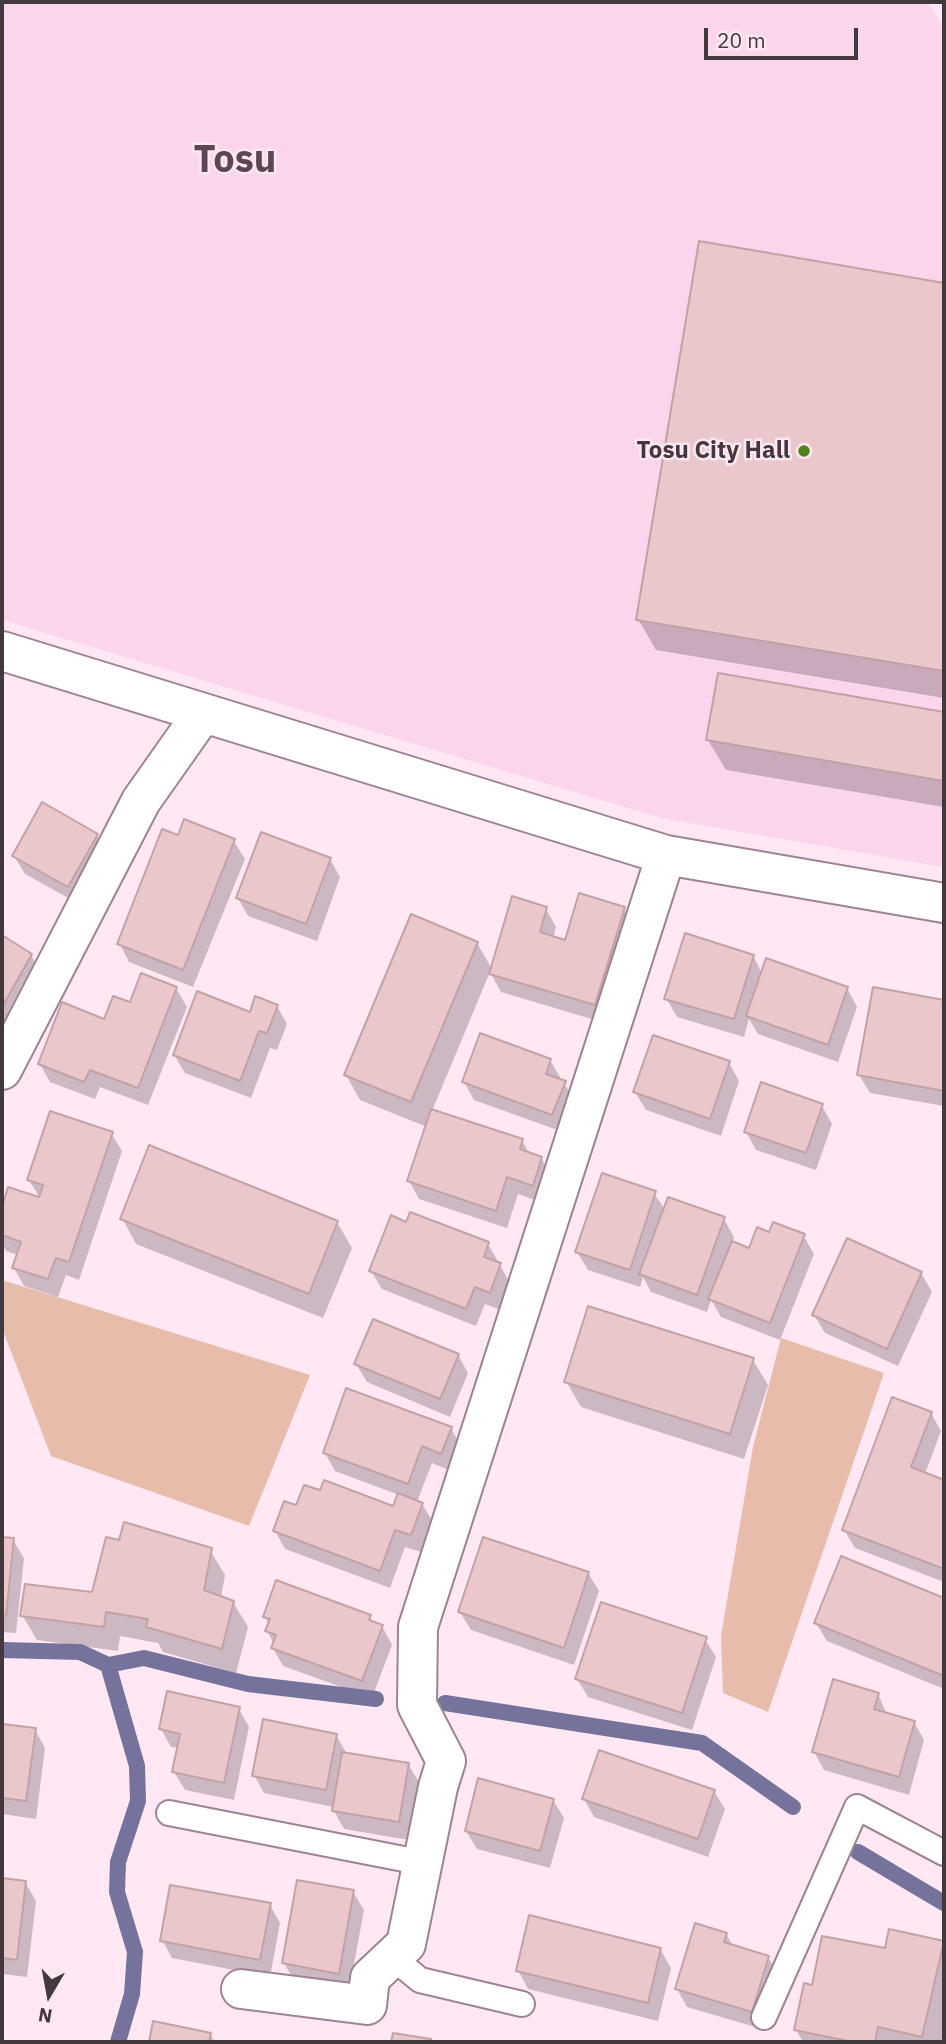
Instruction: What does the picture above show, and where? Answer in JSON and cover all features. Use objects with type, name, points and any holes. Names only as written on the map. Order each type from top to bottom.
[{"type":"street","points":[[2,651],[666,855],[944,903]]},
{"type":"street","points":[[2,1070],[141,801],[203,713]]},
{"type":"street","points":[[240,1989],[367,2005],[370,1978],[406,1944],[446,1761],[417,1704],[418,1627],[666,855]]},
{"type":"lane","points":[[764,2017],[857,1807],[944,1853]]},
{"type":"lane","points":[[169,1813],[424,1863]]},
{"type":"lane","points":[[392,1957],[420,1980],[522,2004]]},
{"type":"shaded area","points":[[2,2],[928,2],[944,28],[944,867],[661,818],[2,620]]},
{"type":"shaded area","points":[[2,1280],[310,1375],[249,1526],[51,1456],[2,1328]]},
{"type":"shaded area","points":[[781,1338],[884,1373],[768,1712],[723,1693],[721,1636],[753,1447]]},
{"type":"building","name":"Tosu City Hall","points":[[699,241],[944,283],[944,671],[636,620]]},
{"type":"building","points":[[718,673],[944,712],[944,781],[706,740]]},
{"type":"building","points":[[42,802],[98,834],[68,887],[12,856]]},
{"type":"building","points":[[184,819],[235,839],[183,970],[117,944],[162,829],[178,835]]},
{"type":"building","points":[[261,832],[331,858],[306,924],[236,898]]},
{"type":"building","points":[[579,893],[625,907],[595,1005],[489,974],[512,896],[547,907],[540,932],[565,940]]},
{"type":"building","points":[[411,914],[478,942],[411,1102],[344,1075]]},
{"type":"building","points":[[685,933],[754,955],[734,1019],[664,999]]},
{"type":"building","points":[[2,935],[32,954],[2,1007]]},
{"type":"building","points":[[766,958],[848,987],[828,1045],[746,1016]]},
{"type":"building","points":[[141,973],[177,987],[138,1088],[90,1070],[84,1082],[38,1064],[62,1002],[104,1019],[113,996],[130,1002]]},
{"type":"building","points":[[873,987],[944,1000],[944,1091],[857,1075]]},
{"type":"building","points":[[197,991],[250,1012],[255,996],[278,1005],[267,1033],[259,1031],[240,1081],[173,1055]]},
{"type":"building","points":[[480,1033],[551,1059],[546,1074],[566,1081],[552,1115],[462,1082]]},
{"type":"building","points":[[653,1035],[730,1061],[710,1119],[633,1092]]},
{"type":"building","points":[[761,1082],[823,1104],[806,1153],[744,1132]]},
{"type":"building","points":[[431,1109],[523,1139],[520,1149],[542,1157],[533,1186],[507,1177],[496,1211],[407,1181]]},
{"type":"building","points":[[50,1111],[113,1132],[69,1262],[56,1258],[48,1279],[12,1268],[21,1242],[2,1235],[2,1207],[8,1187],[39,1197],[43,1185],[27,1180]]},
{"type":"building","points":[[149,1145],[338,1221],[309,1294],[120,1219]]},
{"type":"building","points":[[602,1173],[656,1191],[630,1270],[575,1252]]},
{"type":"building","points":[[668,1197],[725,1217],[697,1295],[639,1274]]},
{"type":"building","points":[[410,1212],[489,1242],[484,1257],[501,1263],[490,1293],[475,1287],[466,1309],[369,1271],[391,1215],[406,1222]]},
{"type":"building","points":[[773,1222],[805,1234],[770,1323],[708,1299],[732,1241],[749,1248],[757,1227],[769,1232]]},
{"type":"building","points":[[847,1238],[922,1272],[887,1349],[812,1315]]},
{"type":"building","points":[[588,1306],[754,1358],[730,1434],[564,1382]]},
{"type":"building","points":[[373,1319],[459,1354],[440,1399],[354,1364]]},
{"type":"building","points":[[346,1388],[452,1427],[441,1454],[422,1446],[408,1484],[323,1453]]},
{"type":"building","points":[[892,1397],[932,1412],[911,1467],[944,1480],[944,1569],[842,1530]]},
{"type":"building","points":[[324,1480],[393,1506],[398,1493],[423,1503],[411,1535],[395,1530],[380,1571],[273,1531],[284,1501],[296,1505],[304,1485],[320,1490]]},
{"type":"building","points":[[124,1522],[212,1548],[204,1590],[234,1601],[222,1649],[146,1627],[148,1619],[106,1612],[104,1627],[20,1616],[25,1584],[92,1592],[106,1537],[119,1540]]},
{"type":"building","points":[[2,1537],[14,1538],[6,1616],[2,1615]]},
{"type":"building","points":[[483,1537],[589,1572],[564,1648],[458,1612]]},
{"type":"building","points":[[841,1556],[944,1598],[944,1676],[814,1623]]},
{"type":"building","points":[[276,1580],[371,1615],[369,1620],[383,1625],[362,1681],[271,1648],[276,1635],[265,1631],[270,1619],[263,1617]]},
{"type":"building","points":[[601,1602],[707,1637],[682,1713],[575,1679]]},
{"type":"building","points":[[833,1679],[879,1693],[874,1709],[915,1721],[899,1777],[812,1752]]},
{"type":"building","points":[[167,1691],[240,1707],[224,1783],[172,1772],[180,1734],[159,1729]]},
{"type":"building","points":[[263,1719],[337,1734],[326,1790],[252,1776]]},
{"type":"building","points":[[2,1724],[36,1728],[26,1801],[2,1798]]},
{"type":"building","points":[[599,1750],[715,1790],[698,1839],[582,1799]]},
{"type":"building","points":[[342,1752],[409,1763],[399,1822],[332,1811]]},
{"type":"building","points":[[478,1778],[554,1799],[540,1851],[465,1831]]},
{"type":"building","points":[[2,1878],[26,1881],[17,1960],[2,1958]]},
{"type":"building","points":[[297,1880],[354,1890],[339,1974],[282,1963]]},
{"type":"building","points":[[170,1885],[271,1903],[260,1960],[160,1941]]},
{"type":"building","points":[[529,1915],[661,1948],[648,2003],[516,1971]]},
{"type":"building","points":[[695,1923],[727,1933],[724,1942],[769,1956],[752,2012],[675,1989]]},
{"type":"building","points":[[889,1929],[944,1941],[922,2037],[878,2027],[875,2042],[853,2042],[794,2030],[804,1983],[812,1985],[822,1936],[885,1948]]},
{"type":"building","points":[[153,2021],[211,2033],[209,2042],[149,2042]]},
{"type":"building","points":[[393,2033],[431,2039],[431,2042],[391,2042]]},
{"type":"waterway","points":[[2,1650],[80,1652],[108,1665],[137,1766],[138,1801],[118,1862],[117,1892],[135,1952],[132,1994],[118,2042]]},
{"type":"waterway","points":[[108,1665],[144,1658],[248,1684],[376,1699]]},
{"type":"waterway","points":[[445,1703],[702,1743],[793,1807]]},
{"type":"waterway","points":[[858,1852],[944,1903]]},
{"type":"place","name":"Tosu City Hall","points":[[804,451]]},
{"type":"district","name":"Tosu","points":[[235,161]]}]
